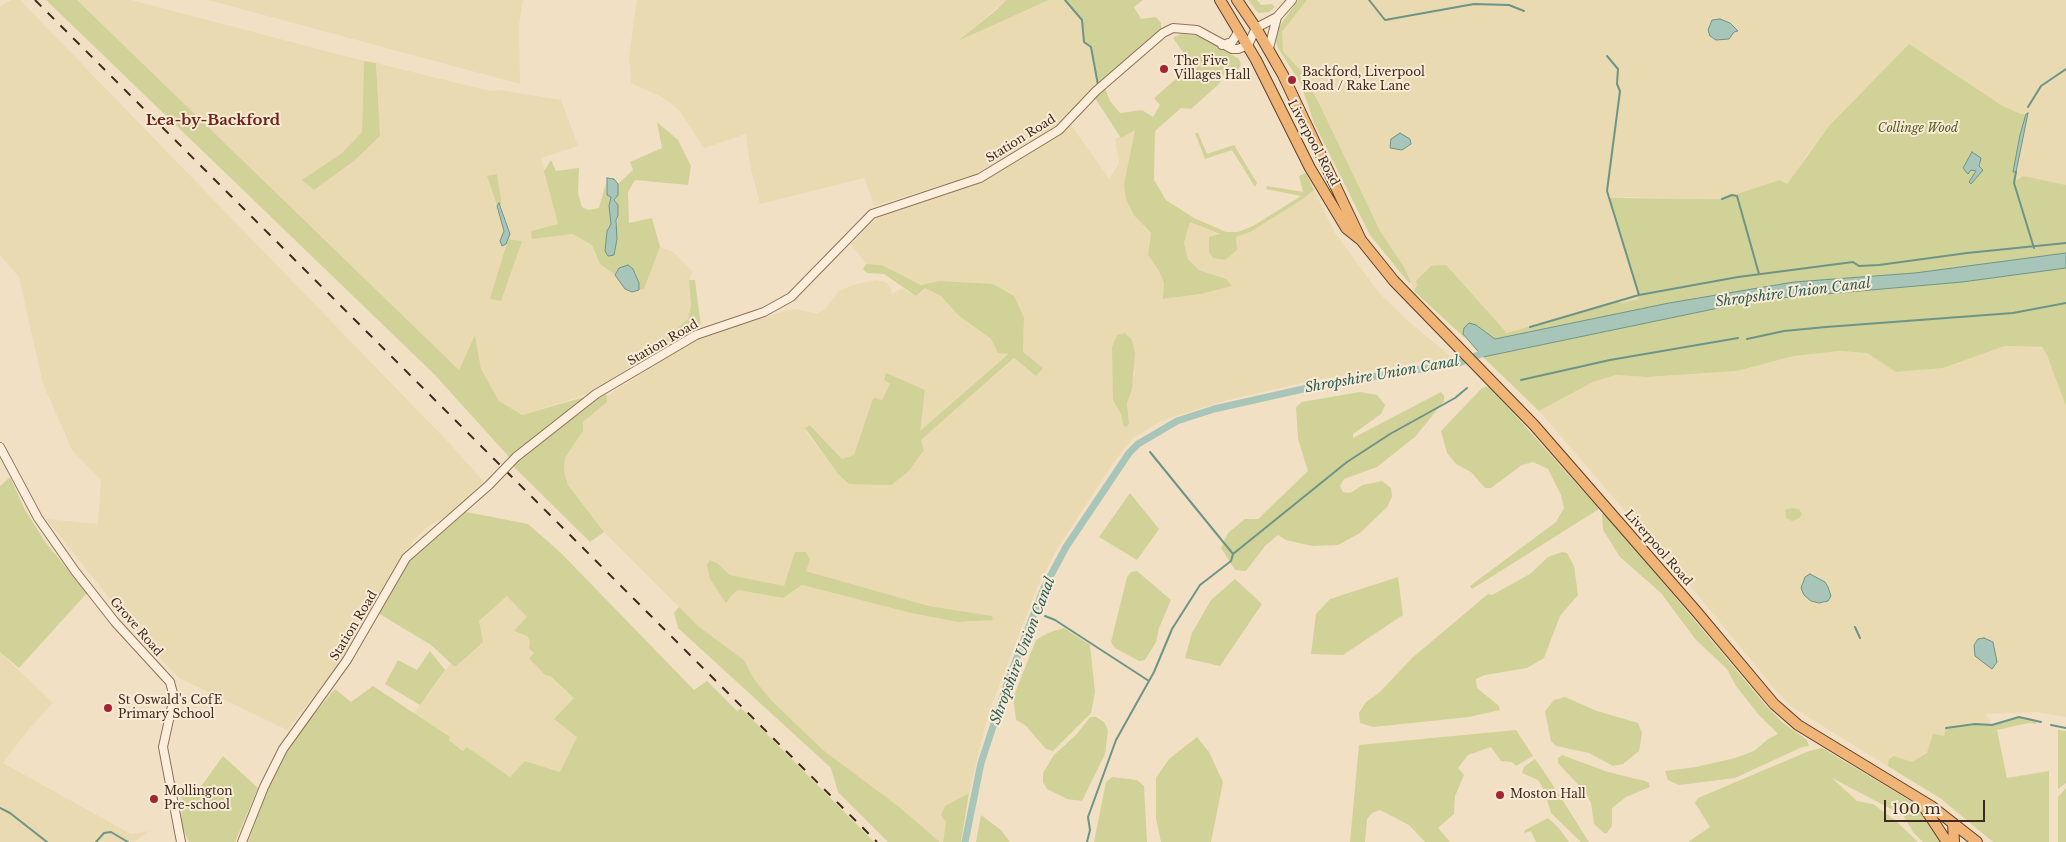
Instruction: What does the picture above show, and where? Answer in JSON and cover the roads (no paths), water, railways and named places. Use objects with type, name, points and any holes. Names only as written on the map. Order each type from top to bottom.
[{"type":"highway","name":"Liverpool Road","points":[[1220,0],[1248,45],[1310,168],[1346,228],[1361,240],[1394,281],[1541,432],[1774,704],[1798,725],[1913,794],[1976,842]]},
{"type":"highway","name":"Liverpool Road","points":[[1237,0],[1269,48],[1329,176],[1355,224],[1361,240]]},
{"type":"highway","points":[[1913,794],[1926,808],[1947,842]]},
{"type":"highway","points":[[1952,822],[1954,842]]},
{"type":"street","points":[[1248,45],[1256,28],[1277,17],[1292,0]]},
{"type":"street","points":[[1269,48],[1277,17]]},
{"type":"street","name":"Station Road","points":[[242,842],[264,786],[283,749],[347,660],[406,558],[489,485],[516,458],[596,394],[696,335],[764,312],[791,297],[872,214],[980,178],[1059,130],[1096,91],[1163,33],[1173,28],[1197,30],[1232,49],[1248,45]]},
{"type":"street","points":[[1222,45],[1232,42],[1239,31]]},
{"type":"street","name":"Grove Road","points":[[0,447],[38,518],[75,571],[115,622],[170,682],[174,697],[163,747],[175,798],[176,820],[181,842]]},
{"type":"water","points":[[1720,19],[1730,23],[1738,31],[1734,32],[1729,39],[1716,40],[1710,36],[1708,30],[1712,20]]},
{"type":"water","points":[[2028,113],[2016,172],[2013,172],[2020,135],[2026,114]]},
{"type":"water","points":[[1400,133],[1410,139],[1411,144],[1402,150],[1390,148],[1391,139]]},
{"type":"water","points":[[1972,152],[1981,158],[1979,166],[1983,170],[1971,184],[1969,182],[1976,171],[1971,170],[1968,174],[1963,168]]},
{"type":"water","points":[[607,178],[614,179],[618,184],[618,195],[614,200],[618,205],[616,220],[617,239],[614,255],[608,256],[605,251],[607,231],[611,224],[609,206],[611,197],[607,195]]},
{"type":"water","points":[[499,203],[510,234],[506,244],[502,246],[500,241],[504,231],[497,206]]},
{"type":"water","points":[[2066,253],[2066,268],[1962,282],[1757,300],[1483,357],[1463,334],[1464,328],[1469,323],[1476,325],[1495,339],[1669,303],[1794,282],[1915,273]]},
{"type":"water","points":[[628,265],[633,269],[639,283],[639,290],[632,292],[625,289],[615,275],[619,268]]},
{"type":"water","points":[[1810,574],[1825,582],[1831,596],[1828,601],[1819,603],[1811,601],[1804,595],[1801,588],[1805,577]]},
{"type":"water","points":[[1984,638],[1993,642],[1997,662],[1992,669],[1975,656],[1974,645],[1978,639]]},
{"type":"waterway","points":[[1065,0],[1082,20],[1084,42],[1091,47],[1098,85]]},
{"type":"waterway","points":[[1369,0],[1385,20],[1474,4],[1509,5],[1524,11]]},
{"type":"waterway","points":[[1607,56],[1618,69],[1617,84],[1620,91],[1607,191],[1639,295]]},
{"type":"waterway","points":[[2028,107],[2041,86],[2066,69]]},
{"type":"waterway","points":[[2016,172],[2014,183],[2034,248]]},
{"type":"waterway","points":[[1722,199],[1732,195],[1737,196],[1759,274]]},
{"type":"waterway","points":[[1530,327],[1639,295],[1738,277],[1853,262],[1859,266],[1879,265],[1967,253],[2066,243]]},
{"type":"waterway","points":[[1747,339],[1784,331],[2013,313],[2066,303]]},
{"type":"waterway","points":[[1521,380],[1610,360],[1738,338]]},
{"type":"waterway","name":"Shropshire Union Canal","points":[[965,842],[981,763],[1009,678],[1044,588],[1066,547],[1129,453],[1138,444],[1177,421],[1214,409],[1321,385],[1459,363],[1488,351]]},
{"type":"waterway","points":[[1087,842],[1090,830],[1088,817],[1116,740],[1154,672],[1172,629],[1200,585],[1231,561],[1233,554],[1347,462],[1390,434],[1455,398],[1467,388]]},
{"type":"waterway","points":[[1150,452],[1233,554]]},
{"type":"waterway","points":[[1045,616],[1055,620],[1149,681]]},
{"type":"waterway","points":[[1855,627],[1860,638]]},
{"type":"waterway","points":[[1946,728],[1975,724],[1992,725],[2019,717],[2041,722]]},
{"type":"waterway","points":[[2051,725],[2066,728]]},
{"type":"waterway","points":[[0,808],[10,813],[47,842]]},
{"type":"waterway","points":[[96,842],[104,833],[111,832],[128,842]]},
{"type":"railway","points":[[35,0],[877,842]]},
{"type":"place","name":"The Five Villages Hall","points":[[1164,69]]},
{"type":"place","name":"Backford, Liverpool Road / Rake Lane","points":[[1292,80]]},
{"type":"place","name":"St Oswald's CofE Primary School","points":[[108,708]]},
{"type":"place","name":"Moston Hall","points":[[1500,795]]},
{"type":"place","name":"Mollington Pre-school","points":[[154,799]]},
{"type":"district","name":"Lea-by-Backford","points":[[213,121]]},
{"type":"park label","name":"Collinge Wood","points":[[1918,129]]}]
